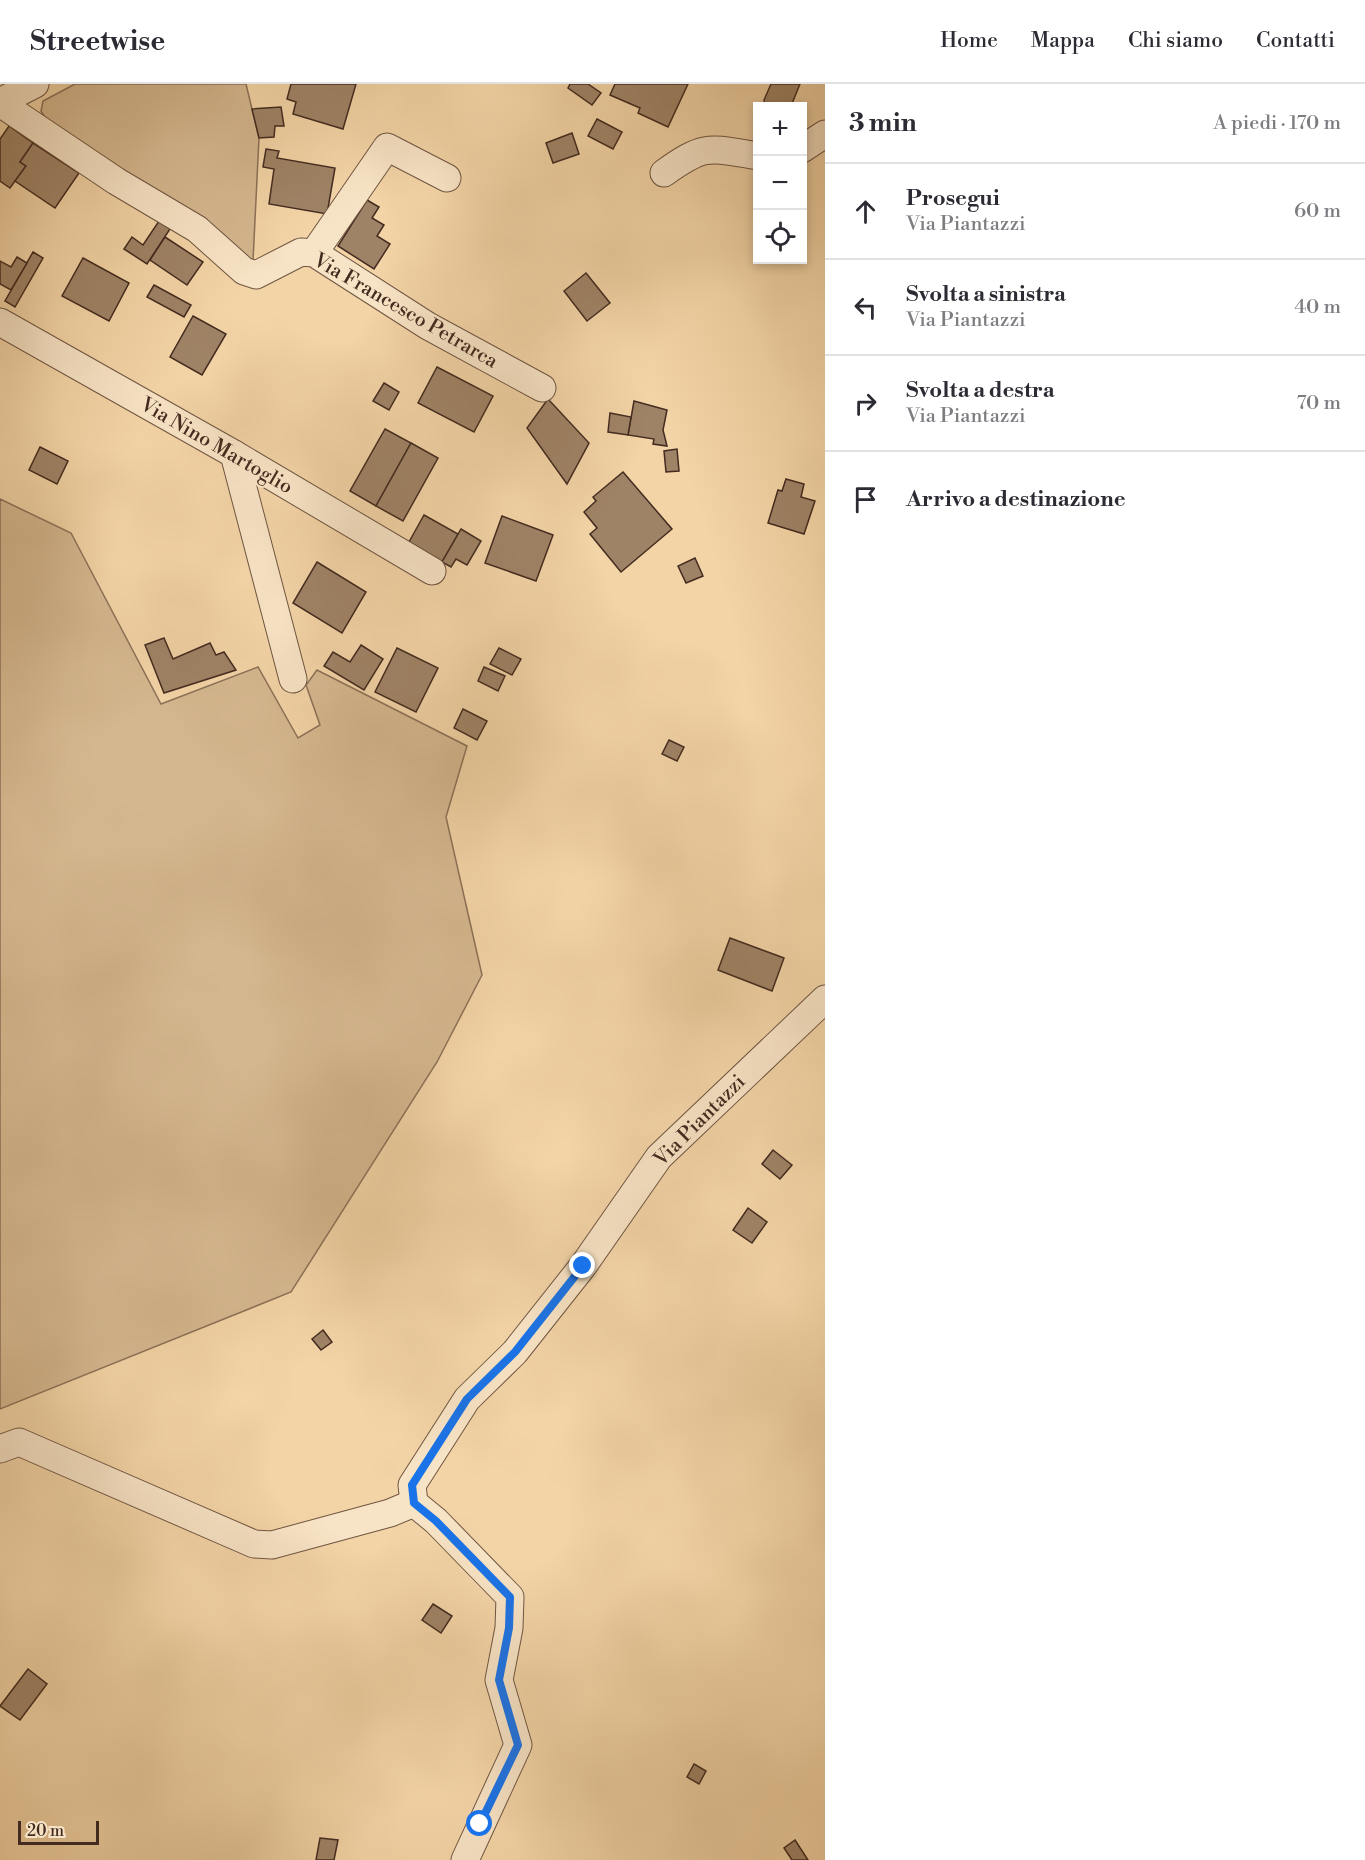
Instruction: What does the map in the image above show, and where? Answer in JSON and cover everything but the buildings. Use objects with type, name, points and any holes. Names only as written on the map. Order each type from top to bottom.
[{"type":"street","points":[[0,103],[34,84]]},
{"type":"street","name":"Via Francesco Petrarca","points":[[0,103],[116,181],[198,229],[244,271],[256,275],[301,252],[314,253],[428,326],[542,388]]},
{"type":"street","points":[[807,146],[825,134]]},
{"type":"street","points":[[314,253],[387,147],[447,178]]},
{"type":"street","points":[[664,172],[692,152],[713,148],[753,155]]},
{"type":"street","name":"Via Nino Martoglio","points":[[0,322],[234,454],[432,571]]},
{"type":"street","points":[[234,454],[293,679]]},
{"type":"street","name":"Via Piantazzi","points":[[414,1503],[412,1485],[467,1399],[515,1352],[583,1266],[659,1157],[825,999]]},
{"type":"street","points":[[0,1449],[19,1442],[254,1544],[272,1545],[390,1513],[414,1503],[436,1521],[510,1597],[509,1628],[499,1680],[518,1745],[465,1860]]},
{"type":"shaded area","points":[[75,84],[246,84],[259,138],[253,261],[50,126],[41,111],[43,101]]},
{"type":"shaded area","points":[[0,499],[71,533],[161,704],[258,667],[298,738],[320,725],[306,685],[317,670],[467,746],[446,817],[482,975],[437,1062],[291,1292],[0,1409]]},
{"type":"route","points":[[480,1824],[518,1745],[499,1680],[509,1628],[510,1597],[436,1521],[420,1510],[414,1503],[412,1485],[467,1399],[515,1352],[583,1266]]}]
